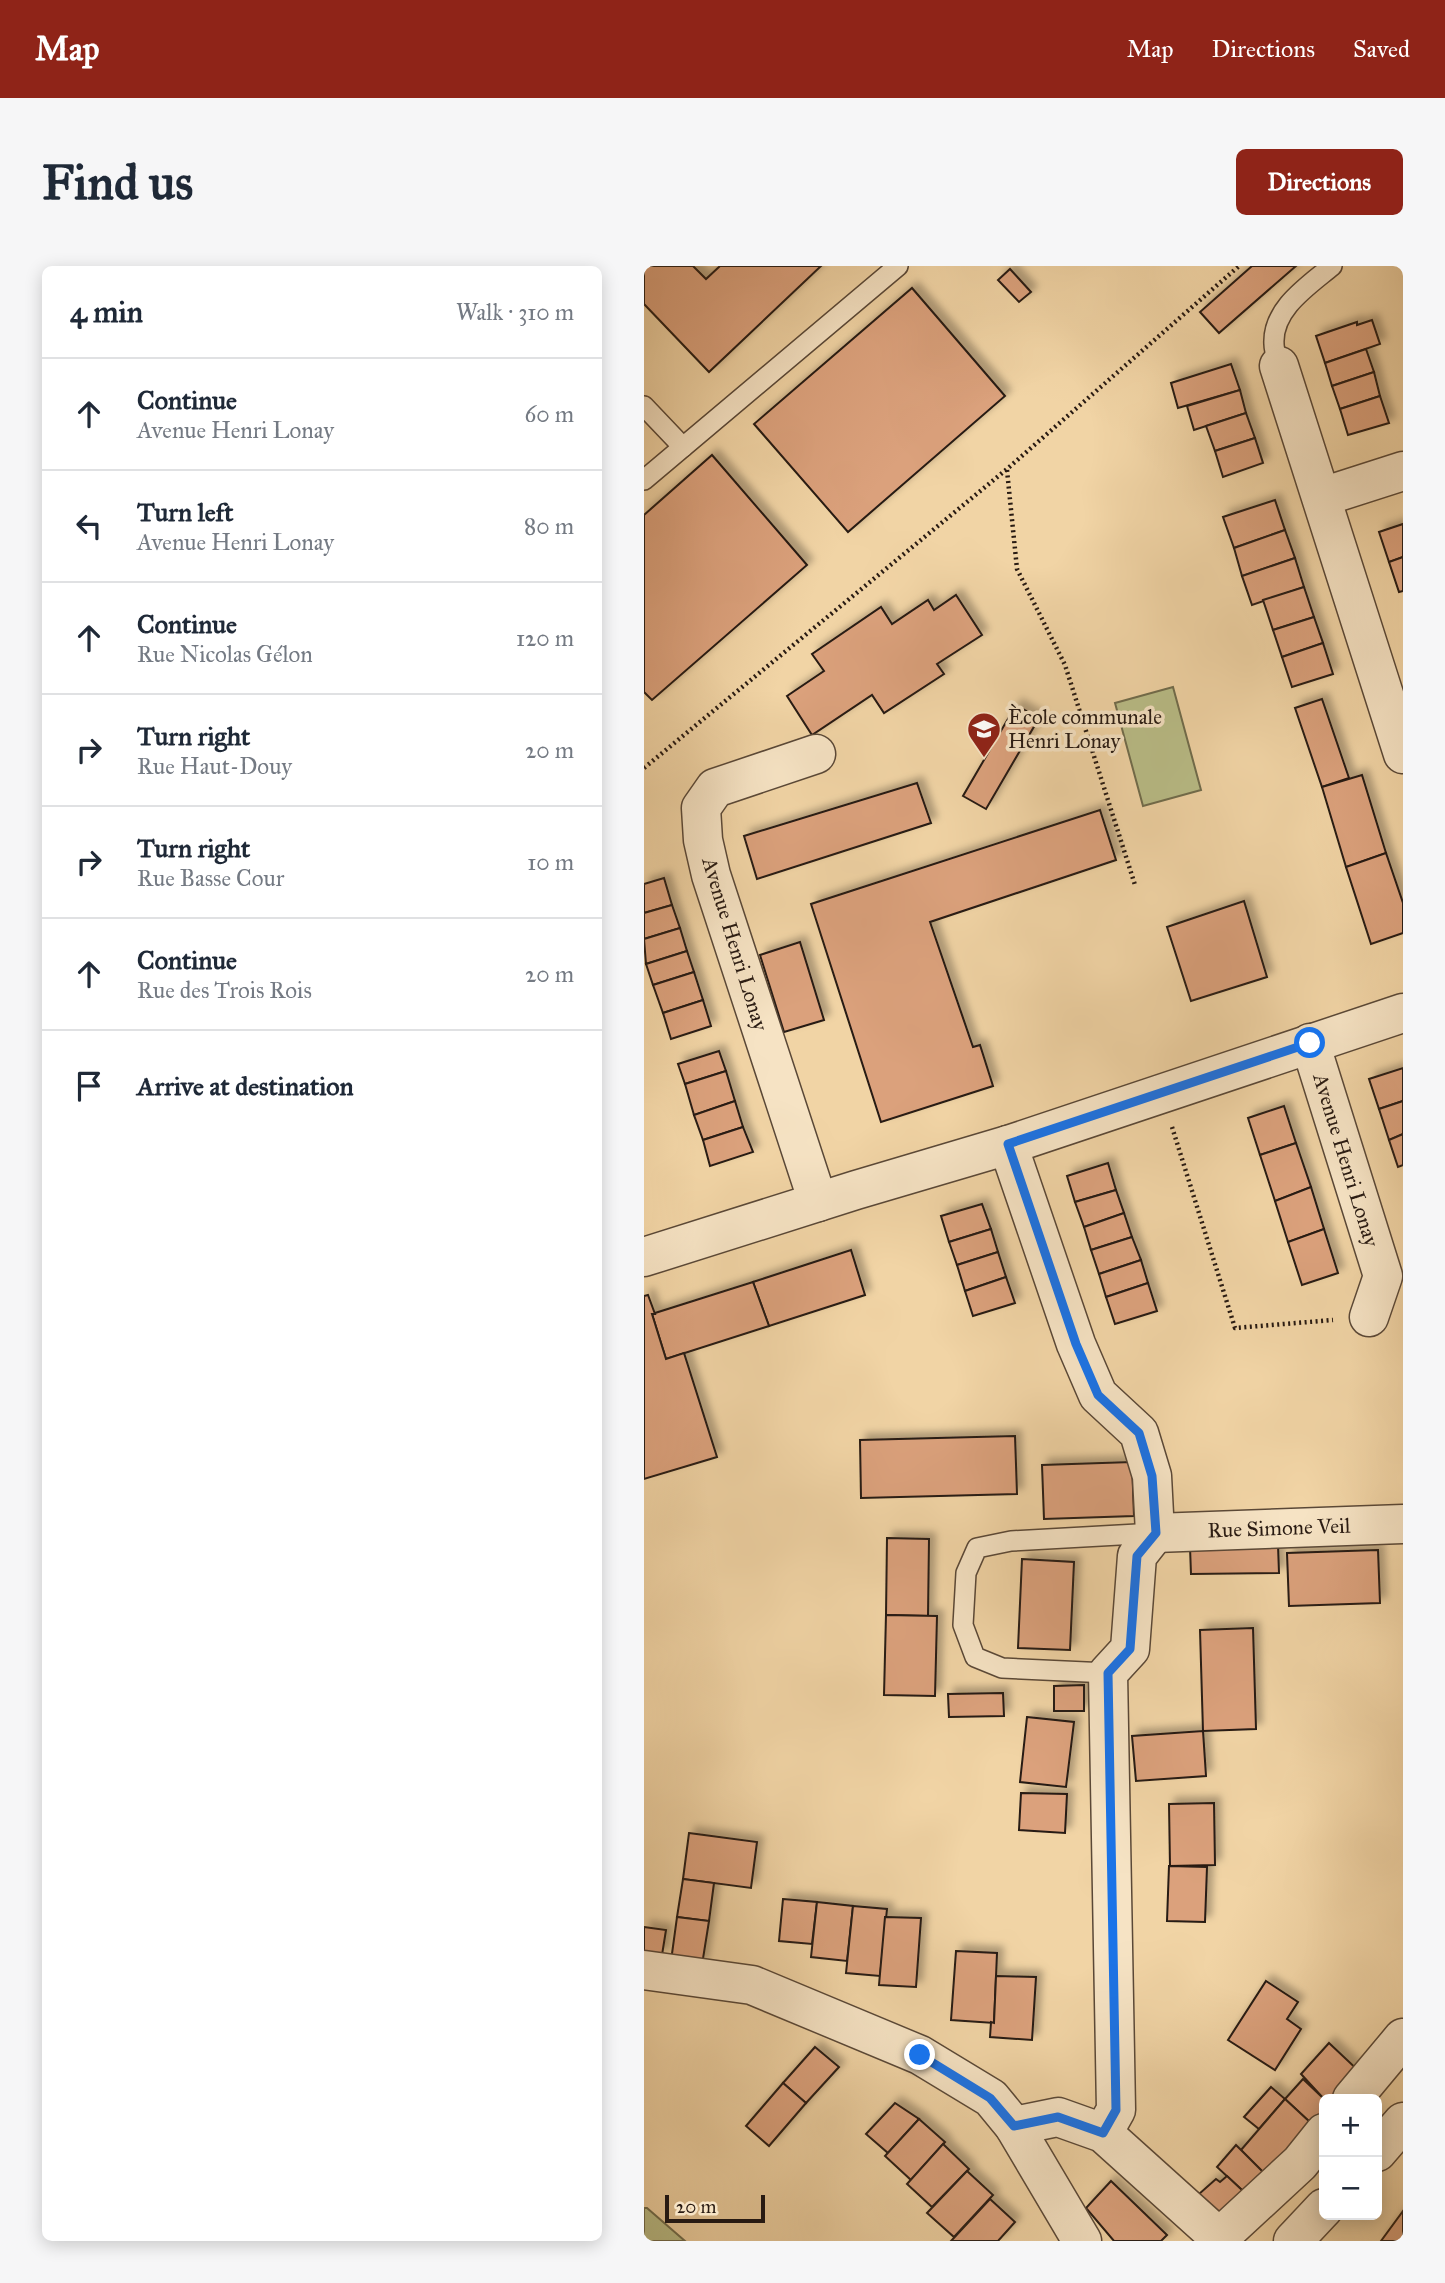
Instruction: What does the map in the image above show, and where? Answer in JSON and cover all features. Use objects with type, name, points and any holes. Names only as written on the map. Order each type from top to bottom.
[{"type":"street","points":[[1279,366],[1403,754]]},
{"type":"street","points":[[1322,497],[1403,471]]},
{"type":"street","name":"Avenue Henri Lonay","points":[[816,754],[715,788],[701,808],[703,840],[711,875],[818,1202]]},
{"type":"street","points":[[644,1257],[1008,1144],[1403,1013]]},
{"type":"street","name":"Avenue Henri Lonay","points":[[1310,1043],[1383,1276],[1369,1317]]},
{"type":"street","points":[[1008,1144],[1076,1344],[1098,1395],[1139,1433],[1152,1476],[1156,1533],[1137,1556],[1130,1649],[1108,1673],[1116,2110],[1103,2133]]},
{"type":"street","name":"Rue Simone Veil","points":[[1156,1533],[1403,1524]]},
{"type":"street","points":[[644,1970],[752,1985],[920,2055],[1002,2112],[1082,2241]]},
{"type":"street","points":[[1356,2094],[1403,2038]]},
{"type":"street","points":[[1002,2112],[1058,2117],[1103,2133],[1222,2239],[1300,2163],[1319,2139]]},
{"type":"street","points":[[1382,2146],[1403,2122]]},
{"type":"street","points":[[1293,2241],[1319,2213]]},
{"type":"lane","points":[[644,480],[898,266]]},
{"type":"lane","points":[[1279,366],[1274,343],[1280,319],[1293,299],[1332,266]]},
{"type":"lane","points":[[644,406],[683,447]]},
{"type":"lane","points":[[1108,1673],[1002,1668],[975,1657],[963,1625],[966,1573],[977,1548],[1011,1541],[1156,1533]]},
{"type":"path","points":[[644,768],[1007,469],[1238,266]]},
{"type":"path","points":[[1007,469],[1017,569],[1065,665],[1135,885]]},
{"type":"path","points":[[1161,1093],[1235,1328],[1369,1317]]},
{"type":"green space","points":[[1173,687],[1201,790],[1143,806],[1115,703]]},
{"type":"green space","points":[[644,2208],[647,2208],[685,2241],[644,2241]]},
{"type":"building","points":[[644,266],[693,266],[706,279],[720,266],[821,266],[709,372],[644,304]]},
{"type":"building","points":[[1252,266],[1296,266],[1219,333],[1200,312]]},
{"type":"building","points":[[1010,269],[1031,292],[1019,302],[998,280]]},
{"type":"building","points":[[912,288],[1005,396],[848,532],[754,424]]},
{"type":"building","points":[[1372,320],[1380,344],[1325,363],[1316,336],[1357,322],[1357,325]]},
{"type":"building","points":[[1366,349],[1374,372],[1332,386],[1325,363]]},
{"type":"building","points":[[1231,364],[1240,390],[1178,408],[1171,383]]},
{"type":"building","points":[[1374,372],[1380,396],[1340,409],[1332,386]]},
{"type":"building","points":[[1240,390],[1246,413],[1194,430],[1187,406]]},
{"type":"building","points":[[1380,396],[1389,423],[1348,435],[1340,409]]},
{"type":"building","points":[[1246,413],[1255,438],[1215,451],[1206,426]]},
{"type":"building","points":[[1255,438],[1263,463],[1223,477],[1215,451]]},
{"type":"building","points":[[712,455],[807,565],[652,700],[644,692],[644,515]]},
{"type":"building","points":[[1275,500],[1285,530],[1234,548],[1223,517]]},
{"type":"building","points":[[1403,524],[1403,557],[1389,562],[1379,532]]},
{"type":"building","points":[[1285,530],[1295,558],[1242,576],[1234,548]]},
{"type":"building","points":[[1403,557],[1403,591],[1399,592],[1389,562]]},
{"type":"building","points":[[1295,558],[1304,587],[1252,605],[1242,576]]},
{"type":"building","points":[[1304,587],[1314,617],[1273,630],[1263,600]]},
{"type":"building","points":[[956,595],[982,635],[937,664],[944,674],[884,713],[872,695],[812,735],[787,696],[824,671],[812,654],[881,607],[892,624],[928,600],[934,610]]},
{"type":"building","points":[[1314,617],[1323,643],[1282,657],[1273,630]]},
{"type":"building","points":[[1323,643],[1333,674],[1292,687],[1282,657]]},
{"type":"building","points":[[1322,699],[1349,778],[1322,787],[1295,708]]},
{"type":"building","points":[[1016,705],[1039,718],[986,809],[963,796]]},
{"type":"building","points":[[1362,775],[1386,853],[1346,867],[1322,787]]},
{"type":"building","points":[[917,783],[931,823],[757,879],[744,836]]},
{"type":"building","points":[[1100,810],[1116,860],[930,922],[973,1047],[980,1045],[993,1086],[881,1122],[811,904]]},
{"type":"building","points":[[1386,853],[1403,903],[1403,933],[1371,944],[1346,867]]},
{"type":"building","points":[[664,878],[672,905],[644,913],[644,884]]},
{"type":"building","points":[[1244,901],[1267,977],[1191,1001],[1167,927]]},
{"type":"building","points":[[672,905],[680,928],[644,939],[644,913]]},
{"type":"building","points":[[680,928],[687,951],[646,964],[644,939]]},
{"type":"building","points":[[800,942],[824,1020],[784,1032],[760,955]]},
{"type":"building","points":[[687,951],[694,972],[653,985],[646,964]]},
{"type":"building","points":[[694,972],[703,1000],[663,1013],[653,985]]},
{"type":"building","points":[[703,1000],[711,1026],[671,1039],[663,1013]]},
{"type":"building","points":[[719,1051],[726,1071],[685,1084],[678,1064]]},
{"type":"building","points":[[1403,1068],[1403,1101],[1379,1109],[1369,1079]]},
{"type":"building","points":[[726,1071],[735,1101],[694,1115],[685,1084]]},
{"type":"building","points":[[735,1101],[743,1127],[703,1140],[694,1115]]},
{"type":"building","points":[[1403,1101],[1403,1134],[1389,1140],[1379,1109]]},
{"type":"building","points":[[1284,1106],[1296,1143],[1260,1155],[1248,1118]]},
{"type":"building","points":[[743,1127],[753,1152],[710,1166],[703,1140]]},
{"type":"building","points":[[1403,1134],[1403,1165],[1398,1167],[1389,1140]]},
{"type":"building","points":[[1296,1143],[1311,1187],[1275,1201],[1260,1155]]},
{"type":"building","points":[[1108,1163],[1116,1190],[1075,1202],[1067,1176]]},
{"type":"building","points":[[1311,1187],[1324,1229],[1288,1242],[1275,1201]]},
{"type":"building","points":[[1116,1190],[1124,1213],[1084,1227],[1075,1202]]},
{"type":"building","points":[[982,1204],[991,1229],[949,1242],[941,1216]]},
{"type":"building","points":[[1124,1213],[1132,1237],[1091,1250],[1084,1227]]},
{"type":"building","points":[[991,1229],[998,1252],[957,1265],[949,1242]]},
{"type":"building","points":[[1324,1229],[1338,1273],[1302,1285],[1288,1242]]},
{"type":"building","points":[[1132,1237],[1141,1260],[1099,1274],[1091,1250]]},
{"type":"building","points":[[851,1250],[865,1295],[769,1326],[753,1282]]},
{"type":"building","points":[[998,1252],[1006,1277],[965,1291],[957,1265]]},
{"type":"building","points":[[1141,1260],[1148,1283],[1106,1297],[1099,1274]]},
{"type":"building","points":[[1006,1277],[1015,1303],[973,1316],[965,1291]]},
{"type":"building","points":[[753,1282],[769,1326],[666,1359],[652,1314]]},
{"type":"building","points":[[1148,1283],[1157,1311],[1115,1324],[1106,1297]]},
{"type":"building","points":[[648,1295],[666,1359],[684,1353],[717,1457],[644,1479],[644,1296]]},
{"type":"building","points":[[1015,1436],[1017,1494],[861,1498],[860,1440]]},
{"type":"building","points":[[1132,1462],[1134,1516],[1044,1519],[1042,1465]]},
{"type":"building","points":[[887,1538],[929,1539],[928,1616],[886,1615]]},
{"type":"building","points":[[1278,1545],[1279,1573],[1191,1574],[1190,1547]]},
{"type":"building","points":[[1378,1550],[1380,1603],[1289,1606],[1287,1553]]},
{"type":"building","points":[[1022,1559],[1074,1562],[1070,1650],[1018,1648]]},
{"type":"building","points":[[886,1615],[937,1616],[935,1696],[884,1695]]},
{"type":"building","points":[[1253,1628],[1256,1729],[1203,1731],[1200,1630]]},
{"type":"building","points":[[1084,1685],[1084,1711],[1054,1711],[1054,1686]]},
{"type":"building","points":[[1003,1693],[1004,1716],[949,1717],[948,1694]]},
{"type":"building","points":[[1027,1717],[1074,1722],[1066,1787],[1020,1782]]},
{"type":"building","points":[[1203,1731],[1206,1776],[1136,1781],[1132,1736]]},
{"type":"building","points":[[1021,1793],[1067,1794],[1065,1833],[1019,1830]]},
{"type":"building","points":[[1214,1803],[1215,1865],[1170,1866],[1169,1804]]},
{"type":"building","points":[[689,1833],[757,1842],[751,1888],[683,1879]]},
{"type":"building","points":[[1169,1866],[1207,1867],[1205,1922],[1167,1921]]},
{"type":"building","points":[[683,1879],[714,1883],[709,1921],[677,1917]]},
{"type":"building","points":[[783,1899],[817,1902],[812,1944],[779,1941]]},
{"type":"building","points":[[817,1902],[853,1906],[847,1961],[811,1957]]},
{"type":"building","points":[[853,1906],[887,1909],[880,1976],[846,1973]]},
{"type":"building","points":[[677,1917],[709,1921],[702,1965],[671,1961]]},
{"type":"building","points":[[885,1917],[921,1918],[916,1987],[879,1985]]},
{"type":"building","points":[[644,1927],[666,1930],[662,1955],[644,1953]]},
{"type":"building","points":[[956,1951],[997,1953],[994,2023],[951,2020]]},
{"type":"building","points":[[996,1976],[1036,1977],[1032,2040],[990,2037],[991,2022],[994,2023]]},
{"type":"building","points":[[1266,1981],[1298,2002],[1287,2019],[1301,2029],[1275,2070],[1228,2040]]},
{"type":"building","points":[[1329,2043],[1362,2074],[1344,2094],[1319,2094],[1301,2074]]},
{"type":"building","points":[[815,2047],[839,2067],[806,2103],[783,2083]]},
{"type":"building","points":[[1303,2079],[1319,2094],[1319,2116],[1312,2124],[1285,2099]]},
{"type":"building","points":[[783,2083],[806,2103],[769,2146],[746,2126]]},
{"type":"building","points":[[1271,2087],[1285,2099],[1259,2129],[1244,2117]]},
{"type":"building","points":[[1285,2099],[1312,2124],[1266,2175],[1241,2150]]},
{"type":"building","points":[[895,2103],[919,2119],[888,2153],[866,2134]]},
{"type":"building","points":[[919,2119],[945,2142],[911,2180],[885,2156]]},
{"type":"building","points":[[943,2144],[969,2169],[932,2207],[907,2184]]},
{"type":"building","points":[[1236,2145],[1266,2175],[1243,2191],[1217,2167]]},
{"type":"building","points":[[967,2171],[993,2195],[954,2237],[927,2213]]},
{"type":"building","points":[[1227,2176],[1243,2191],[1217,2214],[1199,2194],[1216,2179],[1220,2182]]},
{"type":"building","points":[[1111,2181],[1167,2235],[1161,2241],[1114,2241],[1086,2208]]},
{"type":"building","points":[[990,2199],[1015,2222],[998,2241],[951,2241]]},
{"type":"building","points":[[1403,2211],[1403,2241],[1381,2241]]},
{"type":"place","name":"Ècole communale Henri Lonay","points":[[984,759]]},
{"type":"route","points":[[920,2055],[990,2098],[1014,2126],[1058,2117],[1103,2133],[1116,2110],[1108,1673],[1130,1649],[1137,1556],[1156,1533],[1152,1476],[1139,1433],[1098,1395],[1076,1344],[1008,1144],[1310,1043]]}]
